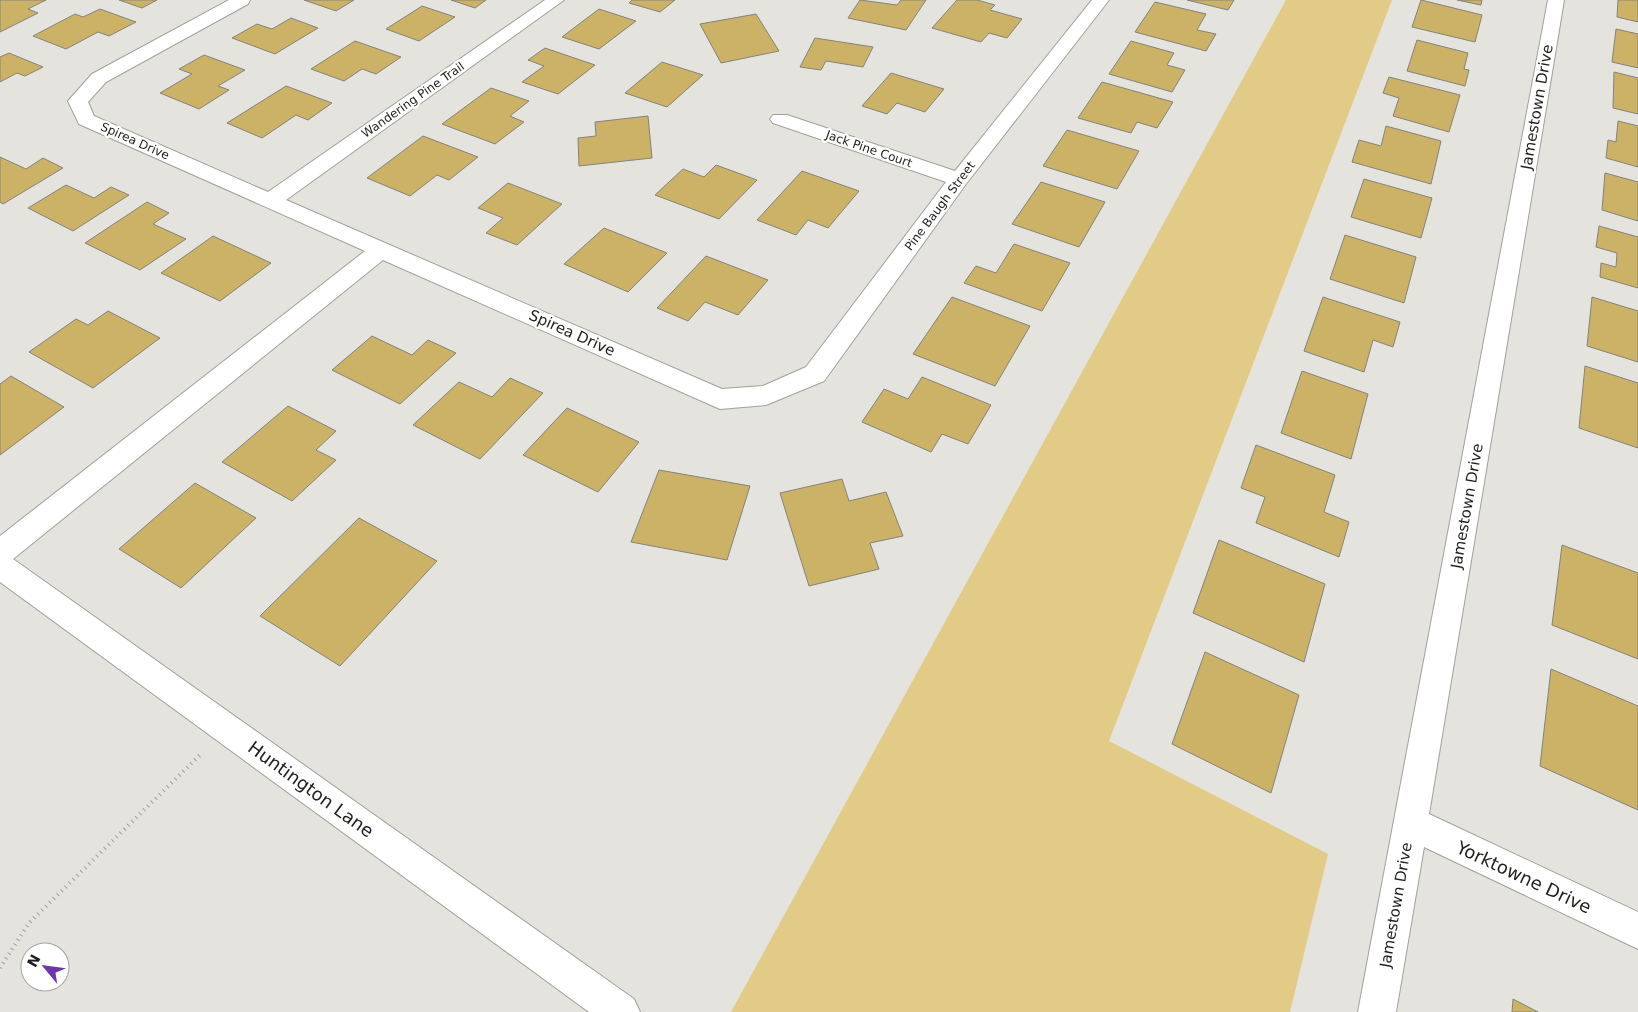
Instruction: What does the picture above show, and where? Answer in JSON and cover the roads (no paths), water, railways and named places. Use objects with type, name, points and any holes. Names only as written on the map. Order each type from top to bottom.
[{"type":"street","name":"Spirea Drive","points":[[242,0],[99,78],[78,101],[86,120],[720,398],[766,395]]},
{"type":"street","name":"Wandering Pine Trail","points":[[270,201],[556,0]]},
{"type":"street","name":"Jamestown Drive","points":[[1376,1012],[1411,824],[1556,0]]},
{"type":"street","name":"Pine Baugh Street","points":[[766,395],[815,374],[959,179],[1095,1]]},
{"type":"street","name":"Jack Pine Court","points":[[780,119],[959,179]]},
{"type":"street","points":[[0,553],[381,250]]},
{"type":"street","name":"Huntington Lane","points":[[0,566],[622,1012]]},
{"type":"street","name":"Yorktowne Drive","points":[[1411,824],[1638,931]]}]
